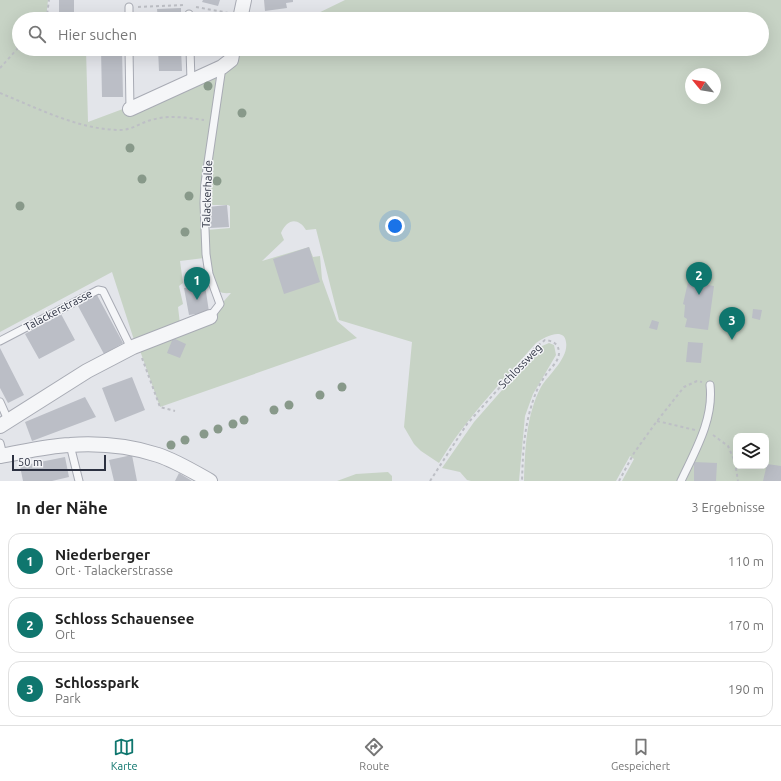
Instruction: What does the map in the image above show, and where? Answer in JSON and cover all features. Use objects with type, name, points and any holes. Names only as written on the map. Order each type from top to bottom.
[{"type":"street","points":[[241,12],[244,0]]},
{"type":"street","name":"Talackerhalde","points":[[222,67],[231,60],[232,56]]},
{"type":"street","points":[[130,109],[222,67]]},
{"type":"street","points":[[4,423],[87,371],[134,347],[210,316]]},
{"type":"street","points":[[1,451],[28,450],[70,445],[116,446],[149,452],[182,466],[210,481]]},
{"type":"lane","points":[[129,7],[129,12]]},
{"type":"lane","points":[[129,56],[130,109]]},
{"type":"lane","points":[[190,56],[190,81]]},
{"type":"lane","name":"Talackerhalde","points":[[210,316],[220,304],[209,274],[206,254],[204,203],[208,158],[222,67]]},
{"type":"lane","name":"Talackerstrasse","points":[[0,341],[98,290],[102,291],[134,347]]},
{"type":"lane","points":[[681,481],[704,432],[711,397],[710,385]]},
{"type":"lane","points":[[0,402],[4,423]]},
{"type":"lane","points":[[70,445],[79,481]]},
{"type":"path","points":[[47,12],[49,0]]},
{"type":"path","points":[[0,68],[12,55]]},
{"type":"path","points":[[0,93],[68,120],[96,127],[121,130],[155,119],[176,117],[214,121]]},
{"type":"path","name":"Schlossweg","points":[[430,481],[467,424],[536,346],[545,340],[552,341],[558,345],[559,354],[556,363],[545,376],[535,393],[527,416],[522,481]]},
{"type":"path","points":[[134,347],[160,407],[175,411]]},
{"type":"path","points":[[619,481],[634,453],[684,387],[697,381],[710,385]]},
{"type":"path","points":[[657,421],[713,435],[728,446],[735,462],[738,481]]},
{"type":"green space","points":[[0,0],[48,0],[47,12],[12,12],[12,56],[86,56],[88,122],[214,75],[216,78],[204,174],[204,258],[180,261],[183,283],[179,286],[183,304],[178,307],[180,324],[135,343],[112,272],[0,332]]},
{"type":"green space","points":[[345,0],[781,0],[781,481],[622,481],[634,459],[630,456],[616,481],[524,481],[527,433],[532,409],[541,387],[561,360],[566,348],[564,337],[557,334],[543,338],[536,343],[472,416],[460,431],[439,463],[421,451],[414,444],[404,427],[412,342],[339,320],[316,229],[306,230],[300,223],[293,221],[289,222],[283,228],[281,233],[284,240],[262,261],[309,247],[313,257],[320,256],[322,279],[337,321],[357,338],[160,407],[138,345],[210,317],[231,293],[220,292],[215,286],[209,262],[207,230],[230,228],[230,206],[207,205],[208,173],[223,74],[235,56],[769,56],[769,12],[320,12]]},
{"type":"green space","points":[[549,343],[554,345],[556,355],[533,394],[525,416],[519,481],[471,481],[467,480],[460,472],[442,468],[474,422],[533,355],[542,346]]},
{"type":"green space","points":[[388,472],[392,476],[392,481],[337,481],[356,474]]},
{"type":"building","points":[[59,0],[74,0],[74,12],[59,12]]},
{"type":"building","points":[[203,0],[220,0],[218,6],[202,2]]},
{"type":"building","points":[[264,0],[293,0],[293,2],[286,3],[287,8],[265,11]]},
{"type":"building","points":[[181,8],[181,12],[157,12],[157,9]]},
{"type":"building","points":[[101,56],[122,56],[123,97],[102,97]]},
{"type":"building","points":[[158,56],[181,56],[182,71],[159,71]]},
{"type":"building","points":[[227,205],[229,227],[210,228],[208,207]]},
{"type":"building","points":[[309,247],[320,282],[284,294],[273,259]]},
{"type":"building","points":[[691,269],[709,273],[708,285],[714,286],[708,330],[685,327],[687,319],[684,317],[685,305],[683,304]]},
{"type":"building","points":[[205,285],[209,312],[189,315],[184,288]]},
{"type":"building","points":[[97,295],[123,343],[104,354],[78,306]]},
{"type":"building","points":[[753,309],[762,310],[760,320],[752,318]]},
{"type":"building","points":[[61,314],[75,340],[39,359],[25,334]]},
{"type":"building","points":[[652,320],[659,322],[657,330],[649,328]]},
{"type":"building","points":[[173,338],[186,344],[180,358],[167,353]]},
{"type":"building","points":[[688,342],[703,343],[701,363],[686,362]]},
{"type":"building","points":[[0,348],[24,395],[8,403],[0,388]]},
{"type":"building","points":[[132,377],[145,410],[115,422],[102,388]]},
{"type":"building","points":[[85,397],[96,417],[32,441],[25,422]]},
{"type":"building","points":[[132,455],[137,481],[114,481],[109,460]]},
{"type":"building","points":[[65,457],[69,477],[52,481],[23,481],[20,466]]},
{"type":"building","points":[[694,462],[717,463],[716,481],[694,481]]},
{"type":"building","points":[[769,464],[781,466],[781,481],[763,481],[766,469],[769,469]]},
{"type":"building","points":[[179,473],[192,481],[175,481]]},
{"type":"place","name":"Schloss Schauensee","points":[[699,295]]},
{"type":"place","name":"Niederberger","points":[[197,300]]},
{"type":"place","name":"Schlosspark","points":[[732,340]]}]
